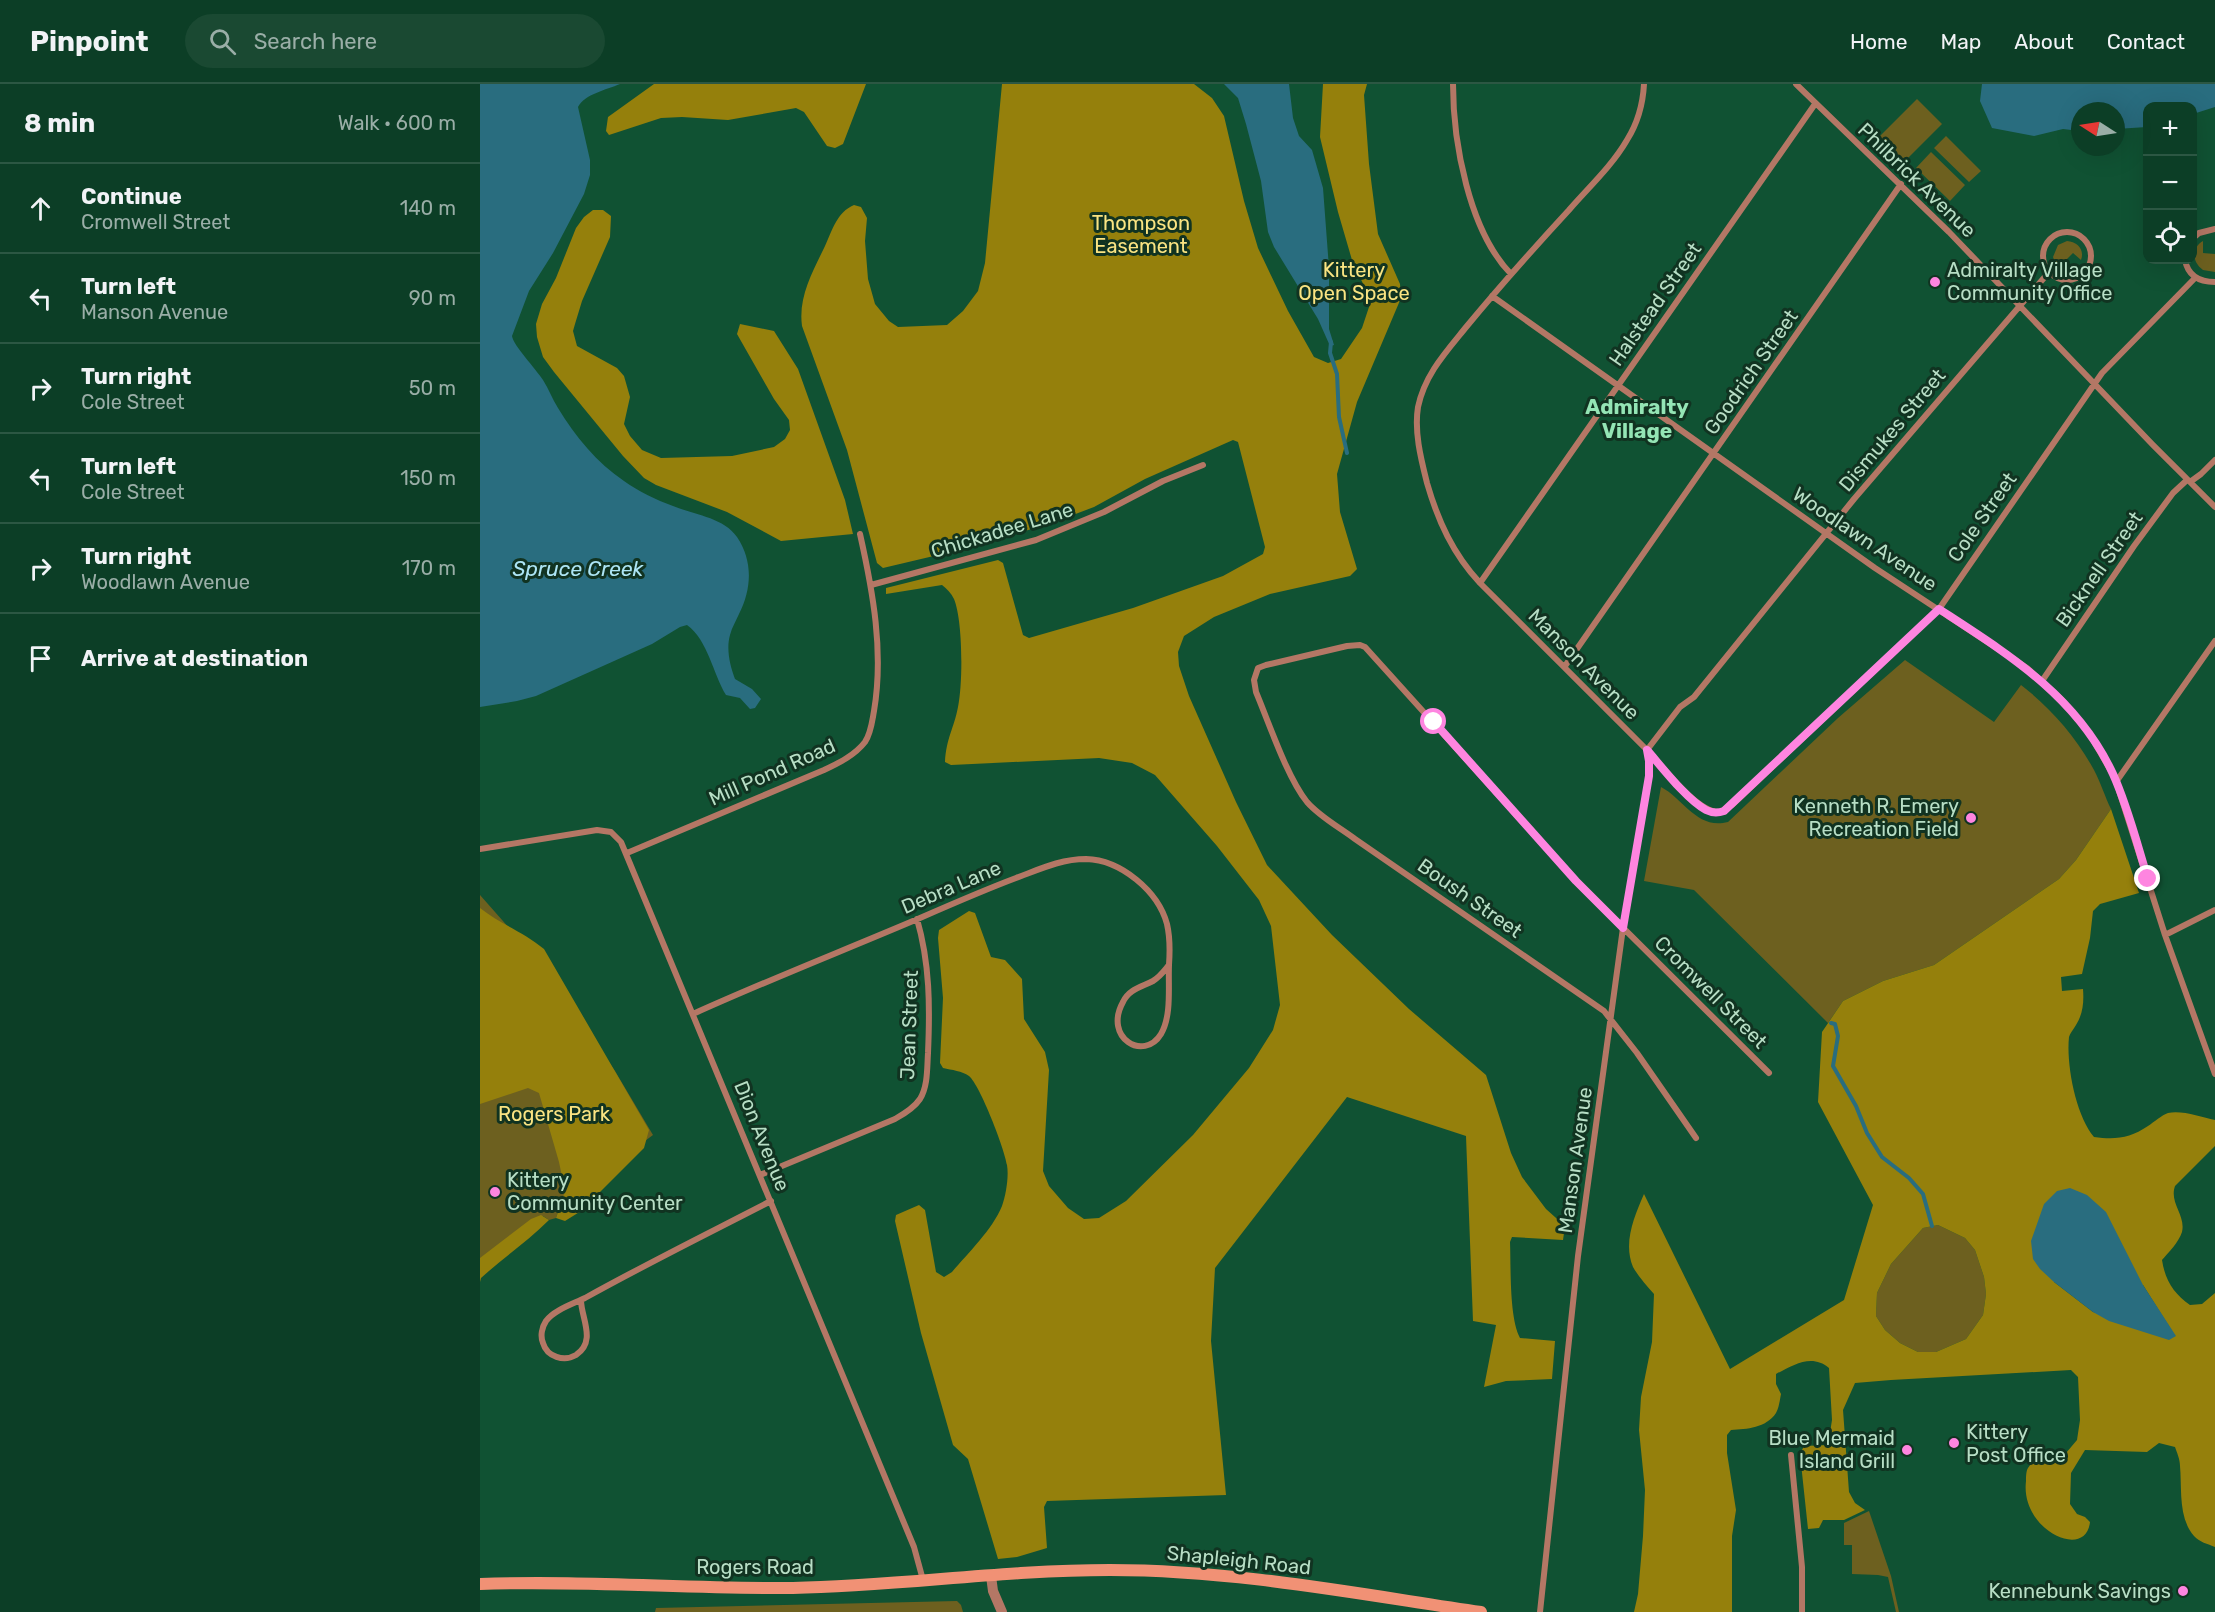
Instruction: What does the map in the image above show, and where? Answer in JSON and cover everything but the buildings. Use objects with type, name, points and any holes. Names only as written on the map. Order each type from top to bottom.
[{"type":"main road","name":"Shapleigh Road","points":[[991,1576],[1101,1570],[1184,1572],[1277,1582],[1481,1612]]},
{"type":"main road","name":"Rogers Road","points":[[480,1584],[560,1583],[793,1588],[991,1576]]},
{"type":"street","points":[[1453,84],[1458,146],[1469,192],[1488,243],[1498,260],[1511,274]]},
{"type":"street","name":"Manson Avenue","points":[[1540,1612],[1578,1256],[1623,928],[1649,776],[1649,761],[1647,750],[1467,569],[1450,543],[1432,499],[1422,460],[1417,420],[1421,396],[1435,365],[1511,274],[1620,152],[1633,129],[1644,84]]},
{"type":"street","name":"Philbrick Avenue","points":[[1796,84],[1901,184],[2215,507]]},
{"type":"street","name":"Halstead Street","points":[[1480,583],[1815,104]]},
{"type":"street","name":"Goodrich Street","points":[[1565,666],[1869,234],[1901,184]]},
{"type":"street","points":[[2197,235],[2215,229]]},
{"type":"street","points":[[2064,232],[2083,238],[2090,248],[2091,257],[2084,273],[2074,279],[2066,280],[2058,279],[2049,272],[2044,263],[2043,254],[2049,240],[2064,232]]},
{"type":"street","points":[[2186,264],[2188,271],[2195,278],[2215,282]]},
{"type":"street","name":"Dismukes Street","points":[[1647,750],[1680,707],[1694,697],[1827,533],[2049,272]]},
{"type":"street","name":"Cole Street","points":[[1647,750],[1704,809],[1716,813],[1724,811],[1939,609],[2094,384],[2195,278]]},
{"type":"street","name":"Woodlawn Avenue","points":[[1492,296],[1875,568],[1939,609],[2042,681],[2082,724],[2116,782],[2165,935],[2215,1074]]},
{"type":"street","name":"Bicknell Street","points":[[2042,681],[2173,493],[2201,474],[2215,460]]},
{"type":"street","name":"Chickadee Lane","points":[[871,585],[1032,541],[1108,511],[1163,481],[1203,465]]},
{"type":"street","name":"Mill Pond Road","points":[[627,853],[824,770],[859,749],[866,740],[871,726],[877,682],[876,630],[871,585],[860,534]]},
{"type":"street","points":[[2116,782],[2215,641]]},
{"type":"street","name":"Cromwell Street","points":[[1256,671],[1266,665],[1347,646],[1365,647],[1576,881],[1769,1073]]},
{"type":"street","name":"Boush Street","points":[[1256,671],[1254,680],[1256,692],[1290,772],[1308,802],[1321,815],[1604,1011],[1669,1096],[1696,1138]]},
{"type":"street","name":"Dion Avenue","points":[[480,849],[606,830],[616,836],[627,853],[914,1547],[924,1581]]},
{"type":"street","name":"Debra Lane","points":[[693,1014],[917,919],[1043,867],[1063,861],[1101,862],[1131,876],[1154,899],[1167,926],[1169,965],[1167,1013],[1161,1034],[1147,1044],[1139,1046],[1126,1042],[1121,1038],[1118,1028],[1122,1004],[1132,991],[1154,981],[1169,965]]},
{"type":"street","points":[[2165,935],[2215,910]]},
{"type":"street","name":"Jean Street","points":[[760,1175],[895,1119],[921,1098],[926,1078],[929,982],[924,942],[917,919]]},
{"type":"street","points":[[581,1300],[587,1332],[584,1345],[578,1353],[568,1358],[553,1355],[543,1344],[542,1334],[543,1326],[551,1316],[581,1300],[771,1201]]},
{"type":"street","points":[[1791,1455],[1802,1567],[1803,1612]]},
{"type":"street","points":[[991,1576],[993,1591],[1002,1612]]},
{"type":"green space","points":[[654,84],[866,84],[843,144],[835,148],[827,146],[804,112],[796,108],[728,120],[661,118],[609,135],[606,131],[608,117]]},
{"type":"green space","name":"Thompson Easement","points":[[1002,84],[1194,84],[1212,98],[1224,116],[1244,201],[1258,248],[1288,311],[1314,357],[1328,363],[1341,359],[1362,328],[1371,301],[1352,260],[1320,137],[1323,84],[1367,84],[1364,95],[1369,164],[1378,234],[1400,284],[1401,298],[1357,402],[1337,474],[1340,512],[1357,569],[1350,576],[1270,594],[1214,617],[1184,636],[1178,652],[1179,666],[1189,696],[1267,865],[1332,935],[1409,1009],[1486,1075],[1511,1153],[1522,1177],[1546,1209],[1565,1226],[1563,1240],[1512,1237],[1510,1242],[1511,1292],[1516,1329],[1520,1338],[1555,1341],[1552,1379],[1506,1381],[1484,1387],[1496,1325],[1473,1321],[1466,1136],[1347,1097],[1215,1268],[1211,1341],[1226,1495],[1047,1501],[1044,1507],[1047,1548],[1017,1557],[998,1559],[968,1459],[953,1445],[921,1333],[895,1221],[896,1215],[919,1205],[925,1210],[936,1272],[944,1277],[952,1272],[992,1224],[1002,1206],[1007,1186],[1008,1169],[1005,1157],[991,1118],[974,1082],[969,1076],[943,1068],[940,1063],[943,998],[939,930],[969,911],[975,913],[991,957],[1005,960],[1022,979],[1024,1019],[1045,1052],[1049,1070],[1043,1171],[1049,1186],[1068,1208],[1084,1219],[1099,1218],[1126,1201],[1193,1135],[1249,1068],[1273,1030],[1280,1005],[1271,926],[1259,900],[1217,846],[1155,775],[1132,763],[1099,758],[951,765],[945,762],[958,707],[961,683],[961,637],[954,599],[942,585],[886,594],[886,588],[998,560],[1003,563],[1023,635],[1029,638],[1133,608],[1223,576],[1263,554],[1265,547],[1238,442],[1233,440],[1145,479],[1094,507],[1057,521],[976,546],[883,568],[877,563],[847,450],[802,326],[802,305],[811,275],[836,222],[843,212],[854,205],[861,207],[867,218],[865,241],[868,279],[875,304],[889,321],[898,327],[947,325],[963,311],[978,291],[985,263]]},
{"type":"green space","points":[[1917,99],[1942,124],[1903,163],[1878,138]]},
{"type":"green space","points":[[1946,136],[1981,171],[1969,182],[1934,148]]},
{"type":"green space","points":[[1931,152],[1965,185],[1950,201],[1916,168]]},
{"type":"green space","points":[[593,210],[603,210],[611,216],[610,237],[582,301],[573,331],[577,346],[617,368],[624,376],[630,397],[624,424],[630,436],[642,450],[661,458],[732,456],[774,447],[785,439],[790,430],[789,420],[774,399],[737,334],[740,324],[774,331],[798,369],[845,500],[853,534],[781,541],[727,512],[656,485],[644,478],[623,456],[554,372],[543,357],[536,324],[542,304],[556,278],[576,228]]},
{"type":"green space","points":[[2067,241],[2079,247],[2082,256],[2081,260],[2073,253],[2065,261],[2073,269],[2063,270],[2056,265],[2053,257],[2058,245]]},
{"type":"green space","points":[[2203,241],[2203,253],[2215,254],[2215,272],[2199,267],[2197,246]]},
{"type":"green space","points":[[1905,660],[1994,722],[2021,685],[2053,713],[2079,746],[2096,775],[2111,809],[2076,860],[2059,879],[1934,965],[1883,981],[1843,1001],[1828,1023],[1694,890],[1644,881],[1661,787],[1699,818],[1708,822],[1728,822],[1838,718]]},
{"type":"green space","points":[[2111,809],[2139,893],[2100,904],[2093,911],[2082,974],[2061,977],[2062,991],[2083,989],[2082,1012],[2069,1036],[2068,1048],[2077,1104],[2088,1128],[2094,1137],[2116,1138],[2129,1136],[2173,1112],[2215,1120],[2215,1146],[2175,1186],[2174,1198],[2182,1220],[2182,1232],[2162,1260],[2171,1286],[2190,1305],[2202,1304],[2215,1293],[2215,1547],[2198,1540],[2189,1529],[2183,1512],[2180,1463],[2175,1447],[2159,1443],[2147,1452],[2085,1450],[2071,1473],[2070,1504],[2077,1514],[2090,1522],[2086,1533],[2077,1539],[2066,1539],[2054,1534],[2033,1514],[2027,1498],[2027,1469],[2041,1454],[2066,1453],[2077,1440],[2080,1420],[2078,1377],[2071,1370],[1855,1383],[1843,1410],[1849,1492],[1855,1503],[1865,1510],[1844,1520],[1823,1520],[1819,1528],[1808,1529],[1800,1454],[1804,1446],[1828,1445],[1832,1420],[1829,1368],[1816,1361],[1809,1361],[1796,1364],[1776,1374],[1776,1384],[1781,1394],[1777,1411],[1772,1418],[1756,1427],[1731,1430],[1727,1435],[1727,1453],[1736,1510],[1732,1536],[1732,1612],[1634,1612],[1638,1594],[1645,1490],[1639,1430],[1641,1397],[1652,1342],[1654,1294],[1633,1267],[1629,1239],[1633,1221],[1644,1194],[1730,1369],[1844,1300],[1873,1205],[1818,1102],[1822,1032],[1843,1001],[1883,981],[1934,965],[2059,879],[2076,860]],"holes":[[[1938,1225],[1965,1238],[1975,1250],[1984,1277],[1986,1294],[1983,1315],[1966,1339],[1936,1352],[1918,1352],[1900,1343],[1885,1330],[1876,1316],[1877,1293],[1891,1264],[1923,1228]],[[2054,1282],[2143,1285],[2175,1336],[2093,1312]]]},
{"type":"green space","name":"Rogers Park","points":[[480,895],[539,962],[615,1071],[653,1135],[561,1203],[556,1218],[549,1220],[543,1216],[480,1263]]},
{"type":"green space","name":"Rogers Park","points":[[480,908],[544,949],[649,1130],[644,1148],[581,1211],[565,1221],[556,1218],[565,1191],[539,1093],[528,1088],[480,1104]]},
{"type":"green space","points":[[541,1215],[549,1220],[481,1278],[480,1282],[480,1258],[531,1219]]},
{"type":"green space","points":[[1938,1225],[1965,1238],[1975,1250],[1984,1277],[1986,1294],[1983,1315],[1966,1339],[1936,1352],[1918,1352],[1900,1343],[1885,1330],[1876,1316],[1877,1293],[1891,1264],[1923,1228]]},
{"type":"green space","points":[[1869,1511],[1891,1576],[1899,1612],[1896,1612],[1888,1577],[1852,1574],[1852,1545],[1844,1545],[1844,1523]]},
{"type":"green space","points":[[957,1601],[963,1612],[655,1612],[656,1608]]},
{"type":"water","name":"Spruce Creek","points":[[480,84],[620,84],[591,96],[578,107],[590,160],[590,175],[584,194],[553,253],[529,291],[512,336],[520,351],[543,380],[572,429],[605,466],[641,492],[667,504],[716,521],[731,530],[737,537],[746,556],[749,575],[743,604],[729,640],[730,663],[735,679],[752,689],[761,699],[755,708],[750,709],[740,698],[726,695],[700,639],[687,625],[652,644],[536,696],[480,707]]},
{"type":"water","points":[[1224,84],[1289,84],[1293,118],[1299,136],[1312,150],[1323,188],[1329,268],[1329,329],[1334,345],[1330,346],[1318,319],[1274,247],[1268,232],[1261,181],[1246,124],[1238,98]]},
{"type":"water","points":[[1982,84],[2215,84],[2215,107],[2197,113],[2197,102],[2143,102],[2143,127],[2125,128],[2125,102],[2071,102],[2071,130],[2063,129],[2034,136],[1992,128],[1980,101]]},
{"type":"water","points":[[2070,1188],[2087,1195],[2106,1212],[2143,1285],[2176,1336],[2169,1340],[2109,1321],[2093,1312],[2040,1269],[2033,1259],[2031,1241],[2044,1204],[2057,1191]]},
{"type":"waterway","points":[[1331,342],[1330,353],[1337,374],[1339,417],[1347,453]]},
{"type":"waterway","points":[[1831,1023],[1835,1024],[1838,1036],[1833,1066],[1856,1106],[1867,1133],[1882,1157],[1909,1178],[1923,1194],[1932,1226]]},
{"type":"place","name":"Admiralty Village Community Office","points":[[1935,282]]},
{"type":"place","name":"Kenneth R. Emery Recreation Field","points":[[1971,818]]},
{"type":"place","name":"Kittery Community Center","points":[[495,1192]]},
{"type":"place","name":"Kittery Post Office","points":[[1954,1443]]},
{"type":"place","name":"Blue Mermaid Island Grill","points":[[1907,1450]]},
{"type":"place","name":"Kennebunk Savings","points":[[2183,1591]]},
{"type":"district","name":"Admiralty Village","points":[[1637,418]]},
{"type":"route","points":[[1434,722],[1576,881],[1623,928],[1649,776],[1647,750],[1704,809],[1716,813],[1724,811],[1939,609],[2027,668],[2075,715],[2112,772],[2148,879]]},
{"type":"park label","name":"Kittery Open Space","points":[[1354,282]]}]
